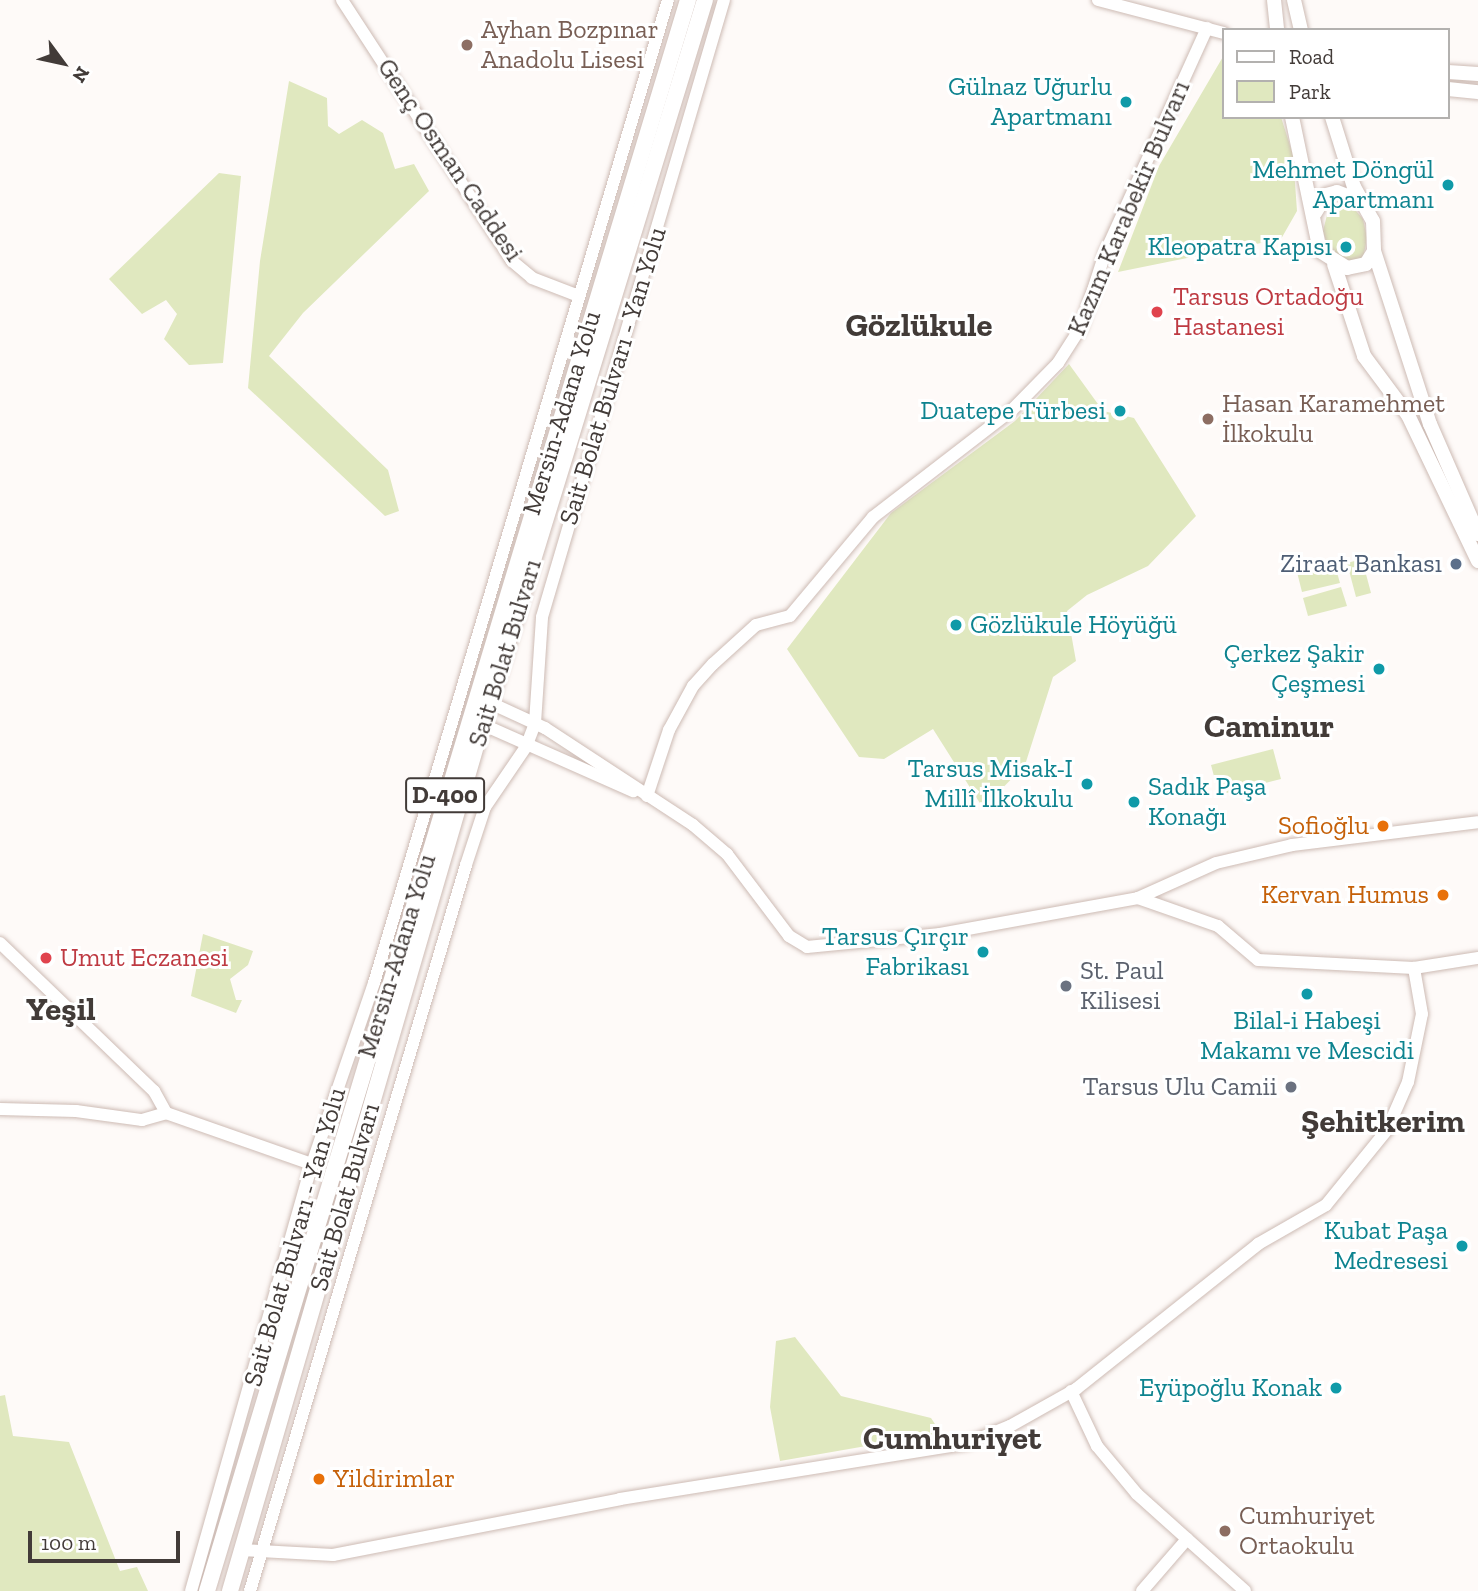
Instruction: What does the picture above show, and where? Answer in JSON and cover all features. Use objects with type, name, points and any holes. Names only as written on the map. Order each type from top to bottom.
[{"type":"highway","name":"Mersin-Adana Yolu","points":[[207,1591],[469,718],[483,699],[688,0]]},
{"type":"highway","name":"Sait Bolat Bulvarı","points":[[483,699],[705,0]]},
{"type":"highway","name":"Sait Bolat Bulvarı","points":[[230,1591],[469,718]]},
{"type":"main road","points":[[1274,0],[1278,28]]},
{"type":"main road","points":[[1294,0],[1301,28]]},
{"type":"main road","points":[[1450,72],[1478,75]]},
{"type":"main road","points":[[1450,89],[1478,92]]},
{"type":"main road","points":[[1292,119],[1320,251],[1334,264],[1364,356],[1408,415],[1478,561]]},
{"type":"main road","points":[[1333,119],[1362,202],[1375,230],[1374,251],[1430,424],[1478,534]]},
{"type":"main road","points":[[1314,217],[1326,195],[1350,193],[1362,202]]},
{"type":"main road","points":[[1334,264],[1366,264],[1374,251]]},
{"type":"street","name":"Genç Osman Caddesi","points":[[342,0],[512,261],[532,278],[579,296]]},
{"type":"street","name":"Sait Bolat Bulvarı - Yan Yolu","points":[[191,1591],[312,1164],[469,718],[460,688],[668,0]]},
{"type":"street","name":"Sait Bolat Bulvarı - Yan Yolu","points":[[250,1591],[485,807],[526,747],[535,723],[542,617],[724,0]]},
{"type":"street","points":[[1098,0],[1222,32]]},
{"type":"street","points":[[1207,27],[1222,39]]},
{"type":"street","name":"Kazım Karabekir Bulvarı","points":[[647,796],[669,730],[706,671],[756,625],[790,616],[873,517],[1012,410],[1058,363],[1080,327],[1105,253],[1207,27]]},
{"type":"street","points":[[460,688],[535,723],[647,796],[727,854],[789,936],[807,947],[940,934],[1138,898],[1216,863],[1292,845],[1478,822]]},
{"type":"street","points":[[469,718],[526,747],[647,796]]},
{"type":"street","points":[[1138,898],[1218,926],[1258,960],[1414,968],[1478,958]]},
{"type":"street","points":[[0,943],[154,1091],[166,1113]]},
{"type":"street","points":[[242,1550],[332,1555],[620,1499],[968,1443],[1071,1391],[1258,1244],[1326,1205],[1387,1130],[1408,1082],[1422,1014],[1414,968]]},
{"type":"street","points":[[0,1109],[76,1111],[142,1120],[166,1113],[312,1164]]},
{"type":"street","points":[[1071,1391],[1097,1446],[1137,1494],[1245,1591]]},
{"type":"street","points":[[1142,1591],[1187,1539]]},
{"type":"green space","points":[[1222,58],[1222,119],[1282,119],[1293,155],[1297,211],[1281,239],[1118,272],[1159,166]]},
{"type":"green space","points":[[289,81],[327,98],[328,126],[339,134],[362,120],[383,133],[395,169],[414,164],[429,191],[303,313],[269,356],[388,470],[399,511],[385,516],[248,388],[260,261]]},
{"type":"green space","points":[[219,173],[241,176],[223,363],[189,365],[164,339],[177,314],[166,300],[142,314],[109,279]]},
{"type":"green space","points":[[1351,205],[1363,219],[1367,238],[1363,259],[1352,263],[1329,251],[1323,231],[1328,211]]},
{"type":"green space","points":[[1069,364],[1103,411],[1134,418],[1196,516],[1148,566],[1087,595],[1067,611],[1076,661],[1053,677],[1025,765],[983,808],[933,729],[884,759],[859,757],[787,649],[891,513],[1015,421]]},
{"type":"green space","points":[[1362,559],[1371,593],[1356,597],[1347,563]]},
{"type":"green space","points":[[1334,562],[1340,583],[1302,592],[1297,572]]},
{"type":"green space","points":[[1341,587],[1347,606],[1308,616],[1303,598]]},
{"type":"green space","points":[[1273,749],[1281,779],[1219,795],[1211,765]]},
{"type":"green space","points":[[203,934],[253,951],[248,965],[230,979],[236,1000],[242,1000],[236,1013],[191,996]]},
{"type":"green space","points":[[795,1337],[841,1396],[931,1418],[941,1433],[780,1461],[770,1407],[776,1341]]},
{"type":"green space","points":[[5,1395],[13,1436],[69,1442],[120,1571],[137,1567],[148,1591],[0,1591],[0,1396]]},
{"type":"place","name":"Ayhan Bozpınar Anadolu Lisesi","points":[[467,45]]},
{"type":"place","name":"Gülnaz Uğurlu Apartmanı","points":[[1126,102]]},
{"type":"place","name":"Mehmet Döngül Apartmanı","points":[[1448,185]]},
{"type":"place","name":"Kleopatra Kapısı","points":[[1346,247]]},
{"type":"place","name":"Tarsus Ortadoğu Hastanesi","points":[[1157,312]]},
{"type":"place","name":"Duatepe Türbesi","points":[[1120,411]]},
{"type":"place","name":"Hasan Karamehmet İlkokulu","points":[[1208,419]]},
{"type":"place","name":"Ziraat Bankası","points":[[1456,564]]},
{"type":"place","name":"Gözlükule Höyüğü","points":[[956,625]]},
{"type":"place","name":"Çerkez Şakir Çeşmesi","points":[[1379,669]]},
{"type":"place","name":"Tarsus Misak-I Millî İlkokulu","points":[[1087,784]]},
{"type":"place","name":"Sadık Paşa Konağı","points":[[1134,802]]},
{"type":"place","name":"Sofioğlu","points":[[1383,826]]},
{"type":"place","name":"Kervan Humus","points":[[1443,895]]},
{"type":"place","name":"Tarsus Çırçır Fabrikası","points":[[983,952]]},
{"type":"place","name":"Umut Eczanesi","points":[[46,958]]},
{"type":"place","name":"St. Paul Kilisesi","points":[[1066,986]]},
{"type":"place","name":"Bilal-i Habeşi Makamı ve Mescidi","points":[[1307,994]]},
{"type":"place","name":"Tarsus Ulu Camii","points":[[1291,1087]]},
{"type":"place","name":"Kubat Paşa Medresesi","points":[[1462,1246]]},
{"type":"place","name":"Eyüpoğlu Konak","points":[[1336,1388]]},
{"type":"place","name":"Yildirimlar","points":[[319,1479]]},
{"type":"place","name":"Cumhuriyet Ortaokulu","points":[[1225,1531]]},
{"type":"district","name":"Gözlükule","points":[[919,325]]},
{"type":"district","name":"Caminur","points":[[1269,726]]},
{"type":"district","name":"Yeşil","points":[[61,1009]]},
{"type":"district","name":"Şehitkerim","points":[[1383,1121]]},
{"type":"district","name":"Cumhuriyet","points":[[952,1438]]}]
